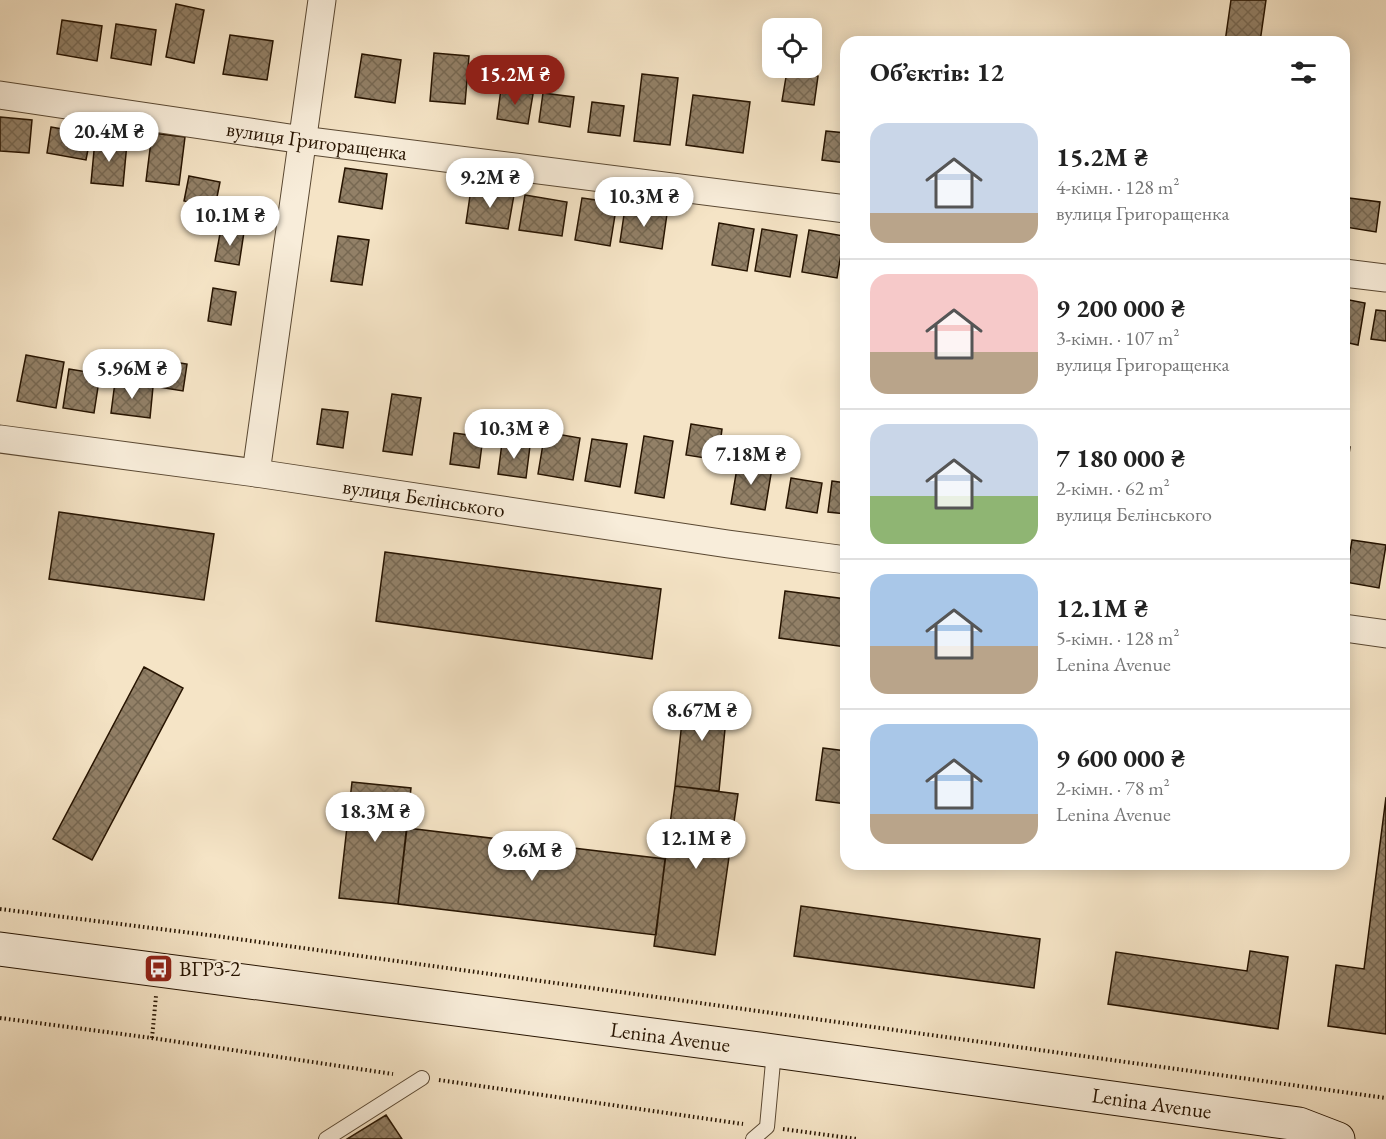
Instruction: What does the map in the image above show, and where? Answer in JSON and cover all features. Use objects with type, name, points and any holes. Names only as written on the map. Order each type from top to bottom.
[{"type":"main road","name":"Lenina Avenue","points":[[0,949],[774,1051],[1299,1124],[1338,1139]]},
{"type":"street","points":[[256,473],[322,0]]},
{"type":"street","name":"вулиця Григоращенка","points":[[0,95],[303,140],[840,208]]},
{"type":"street","points":[[1350,274],[1386,278]]},
{"type":"street","name":"вулиця Бєлінського","points":[[0,439],[256,473],[840,559]]},
{"type":"street","points":[[1350,629],[1386,634]]},
{"type":"lane","points":[[753,1139],[767,1127],[774,1051]]},
{"type":"lane","points":[[326,1139],[422,1078]]},
{"type":"path","points":[[0,909],[216,936],[1386,1098]]},
{"type":"path","points":[[152,1038],[158,969]]},
{"type":"building","points":[[1231,0],[1266,0],[1261,36],[1226,36]]},
{"type":"building","points":[[176,4],[204,10],[194,63],[166,57]]},
{"type":"building","points":[[62,20],[102,26],[97,61],[57,54]]},
{"type":"building","points":[[116,24],[156,30],[151,65],[111,58]]},
{"type":"building","points":[[230,35],[273,41],[267,80],[223,74]]},
{"type":"building","points":[[434,53],[469,56],[465,104],[430,101]]},
{"type":"building","points":[[362,54],[401,60],[395,103],[355,97]]},
{"type":"building","points":[[642,74],[678,78],[670,145],[634,141]]},
{"type":"building","points":[[786,78],[818,78],[814,105],[782,101]]},
{"type":"building","points":[[501,89],[533,94],[528,124],[497,119]]},
{"type":"building","points":[[543,93],[574,97],[570,127],[539,122]]},
{"type":"building","points":[[693,95],[750,102],[743,153],[686,145]]},
{"type":"building","points":[[592,102],[624,106],[620,136],[588,132]]},
{"type":"building","points":[[0,117],[32,120],[29,153],[0,151]]},
{"type":"building","points":[[51,127],[91,134],[86,160],[47,153]]},
{"type":"building","points":[[826,131],[840,132],[840,162],[822,160]]},
{"type":"building","points":[[152,133],[185,137],[179,185],[146,181]]},
{"type":"building","points":[[95,140],[127,143],[123,186],[91,183]]},
{"type":"building","points":[[345,168],[387,174],[382,209],[339,202]]},
{"type":"building","points":[[189,176],[220,182],[215,207],[184,201]]},
{"type":"building","points":[[471,189],[514,195],[508,229],[466,223]]},
{"type":"building","points":[[525,195],[567,202],[562,236],[519,230]]},
{"type":"building","points":[[582,198],[617,203],[610,246],[575,240]]},
{"type":"building","points":[[1350,198],[1380,202],[1376,232],[1350,228]]},
{"type":"building","points":[[625,208],[667,214],[662,249],[620,242]]},
{"type":"building","points":[[719,223],[754,229],[747,271],[712,265]]},
{"type":"building","points":[[221,228],[244,232],[239,265],[215,261]]},
{"type":"building","points":[[762,229],[797,235],[790,277],[755,271]]},
{"type":"building","points":[[809,230],[840,235],[837,278],[802,272]]},
{"type":"building","points":[[338,236],[369,240],[362,285],[331,281]]},
{"type":"building","points":[[213,288],[236,292],[231,325],[208,321]]},
{"type":"building","points":[[1350,300],[1365,303],[1358,345],[1350,343]]},
{"type":"building","points":[[1376,310],[1386,311],[1386,341],[1371,339]]},
{"type":"building","points":[[26,355],[64,362],[56,408],[17,401]]},
{"type":"building","points":[[162,360],[187,364],[183,391],[158,387]]},
{"type":"building","points":[[69,369],[100,374],[94,413],[63,408]]},
{"type":"building","points":[[115,382],[153,387],[150,418],[111,413]]},
{"type":"building","points":[[392,394],[421,398],[412,455],[383,451]]},
{"type":"building","points":[[322,409],[348,412],[343,448],[317,444]]},
{"type":"building","points":[[691,424],[722,429],[718,460],[686,455]]},
{"type":"building","points":[[545,432],[580,438],[573,480],[538,474]]},
{"type":"building","points":[[454,433],[483,437],[479,468],[450,464]]},
{"type":"building","points":[[644,436],[673,441],[664,498],[635,493]]},
{"type":"building","points":[[592,439],[627,444],[620,487],[585,481]]},
{"type":"building","points":[[502,443],[530,446],[526,478],[498,474]]},
{"type":"building","points":[[738,462],[772,468],[765,510],[731,504]]},
{"type":"building","points":[[791,478],[822,483],[817,513],[786,508]]},
{"type":"building","points":[[832,481],[840,482],[840,513],[828,512]]},
{"type":"building","points":[[59,512],[214,534],[204,600],[49,579]]},
{"type":"building","points":[[1352,540],[1386,545],[1379,588],[1350,583]]},
{"type":"building","points":[[385,552],[661,589],[652,659],[376,621]]},
{"type":"building","points":[[785,591],[840,598],[840,646],[779,638]]},
{"type":"building","points":[[144,667],[183,688],[92,860],[53,839]]},
{"type":"building","points":[[685,694],[728,698],[719,791],[675,786]]},
{"type":"building","points":[[823,748],[840,750],[840,803],[816,800]]},
{"type":"building","points":[[352,782],[411,788],[398,904],[339,898]]},
{"type":"building","points":[[675,786],[738,794],[715,955],[654,946]]},
{"type":"building","points":[[1386,797],[1386,1034],[1328,1026],[1336,965],[1364,969]]},
{"type":"building","points":[[407,828],[665,859],[656,935],[398,904]]},
{"type":"building","points":[[801,906],[1040,939],[1034,988],[794,956]]},
{"type":"building","points":[[1250,951],[1288,957],[1278,1029],[1108,1004],[1116,952],[1247,971]]},
{"type":"building","points":[[386,1115],[402,1139],[347,1139]]},
{"type":"place","name":"ВГРЗ-2","points":[[158,969]]}]
